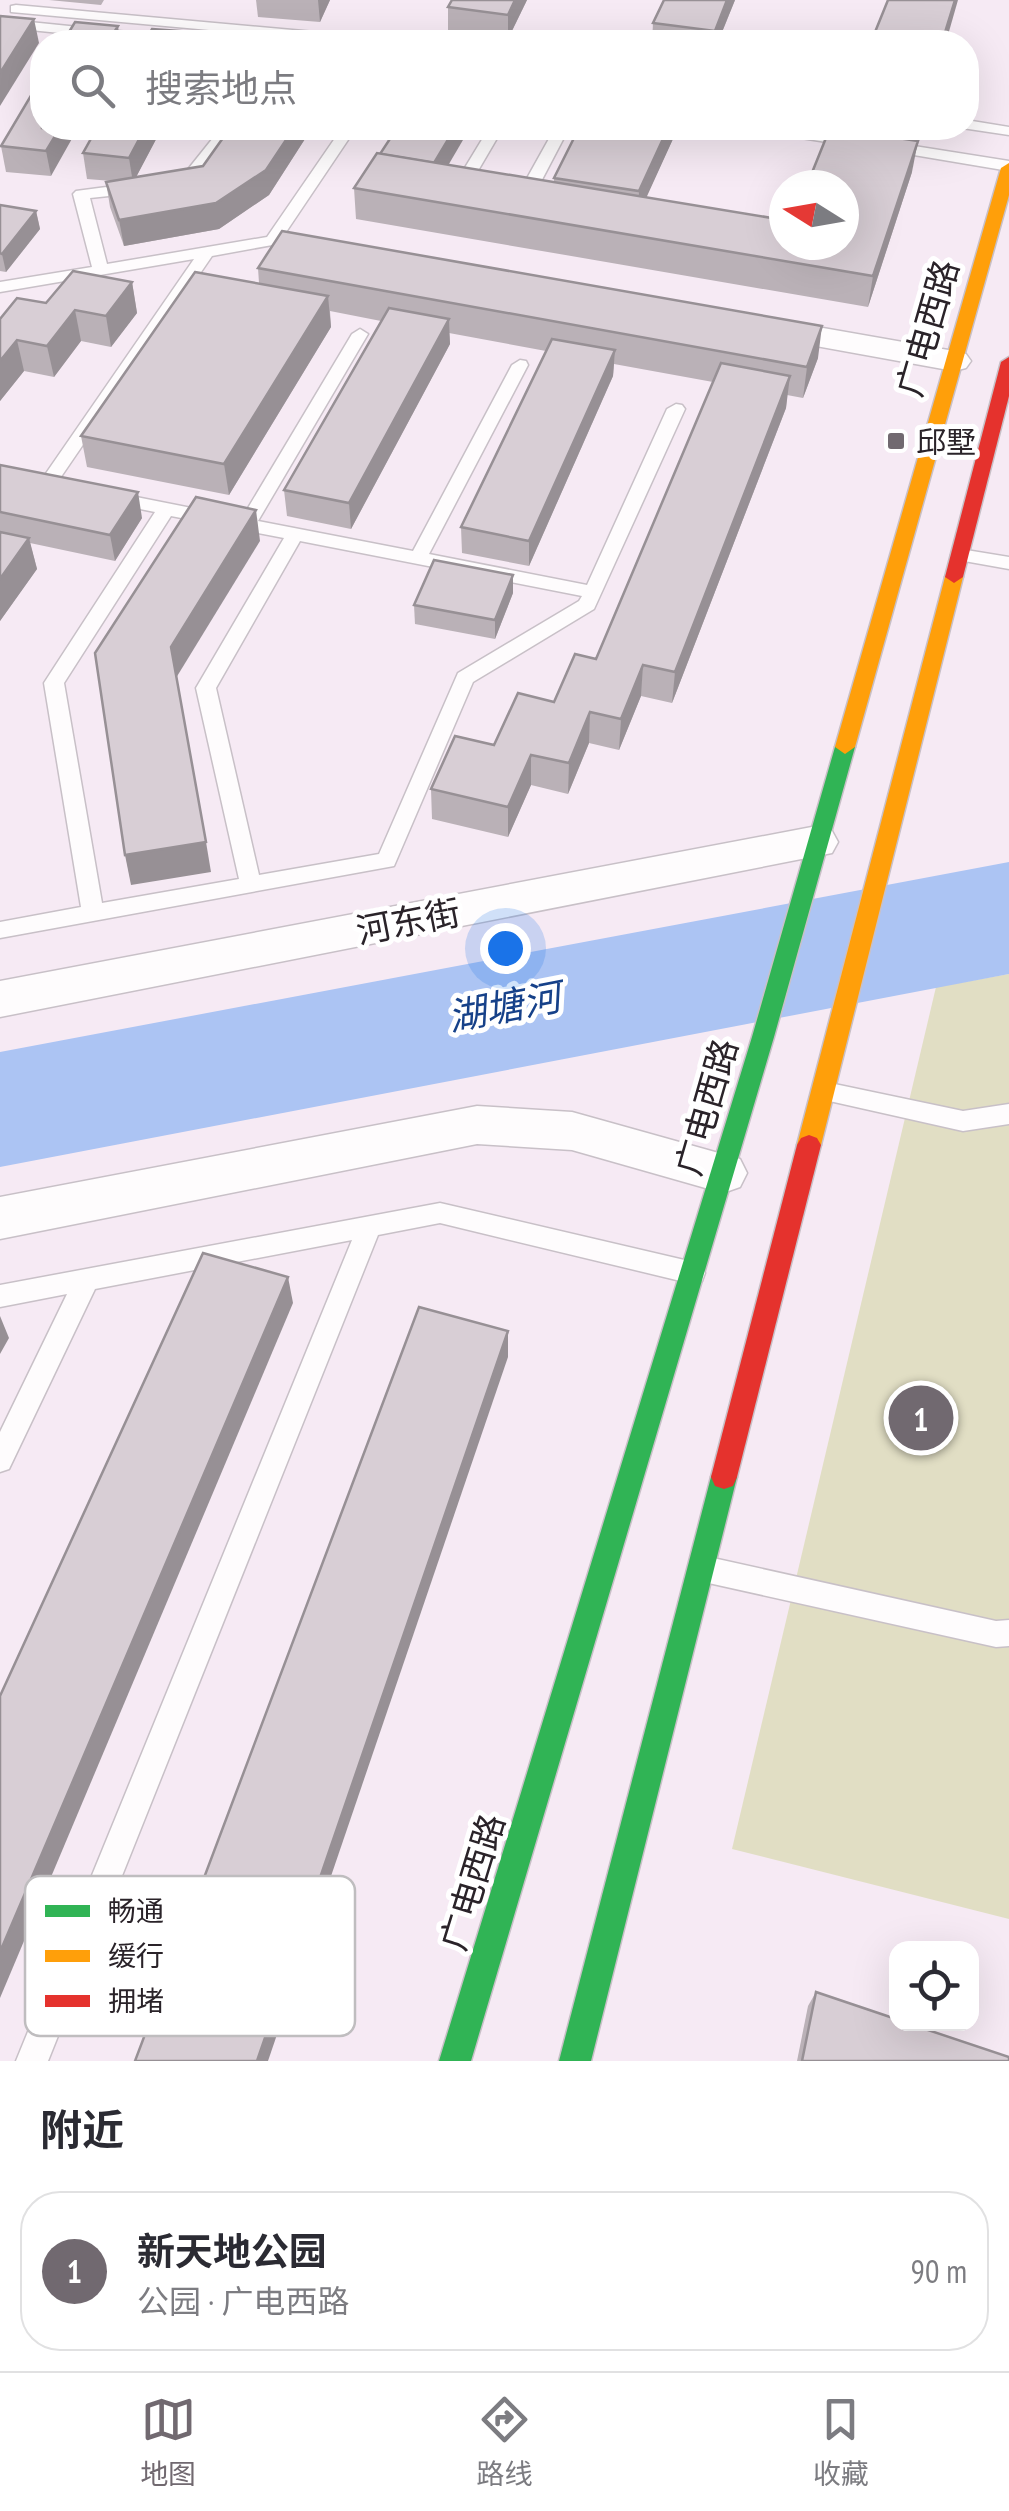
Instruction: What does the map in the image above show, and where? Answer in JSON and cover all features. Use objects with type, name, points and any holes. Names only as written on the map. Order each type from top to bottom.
[{"type":"main road","name":"广电西路","points":[[455,2061],[723,1173],[1009,167]]},
{"type":"main road","points":[[575,2061],[704,1569],[1009,362]]},
{"type":"street","points":[[272,242],[311,248]]},
{"type":"street","points":[[720,320],[954,360]]},
{"type":"street","name":"河东街","points":[[0,999],[816,842]]},
{"type":"street","points":[[0,1218],[476,1125],[572,1131],[723,1173]]},
{"type":"lane","points":[[16,9],[248,30]]},
{"type":"lane","points":[[0,23],[69,30]]},
{"type":"lane","points":[[979,126],[1009,130]]},
{"type":"lane","points":[[101,270],[81,194],[186,182],[219,140]]},
{"type":"lane","points":[[0,288],[272,242],[340,140]]},
{"type":"lane","points":[[489,140],[463,184],[526,194],[555,140]]},
{"type":"lane","points":[[839,140],[1009,167]]},
{"type":"lane","points":[[47,486],[206,253]]},
{"type":"lane","points":[[247,524],[360,334]]},
{"type":"lane","points":[[418,558],[520,365]]},
{"type":"lane","points":[[0,930],[388,860],[465,678],[587,605],[676,408]]},
{"type":"lane","points":[[97,496],[593,592]]},
{"type":"lane","points":[[92,913],[54,682],[166,509]]},
{"type":"lane","points":[[251,885],[206,688],[295,534]]},
{"type":"lane","points":[[960,555],[1009,563]]},
{"type":"lane","points":[[825,1091],[964,1121],[1009,1114]]},
{"type":"lane","points":[[0,1296],[440,1213],[692,1273]]},
{"type":"lane","points":[[107,1876],[369,1226]]},
{"type":"lane","points":[[0,1460],[88,1280]]},
{"type":"lane","points":[[704,1569],[996,1634],[1009,1633]]},
{"type":"lane","points":[[32,2061],[42,2036]]},
{"type":"shaded area","points":[[1009,974],[1009,1919],[732,1849],[936,987]]},
{"type":"water","name":"湖塘河","points":[[1009,862],[1009,974],[0,1167],[0,1052]]},
{"type":"building","points":[[452,0],[515,0],[508,15],[448,7]]},
{"type":"building","points":[[664,0],[727,0],[715,30],[653,23]]},
{"type":"building","points":[[888,0],[955,0],[946,30],[876,30]]},
{"type":"building","points":[[0,16],[34,19],[0,73]]},
{"type":"building","points":[[75,22],[118,26],[116,30],[70,30]]},
{"type":"building","points":[[30,97],[30,140],[53,140],[46,151],[1,146]]},
{"type":"building","points":[[90,140],[139,140],[129,158],[83,153]]},
{"type":"building","points":[[221,140],[286,140],[266,170],[216,203],[119,220],[106,182],[203,166]]},
{"type":"building","points":[[389,140],[448,140],[434,163],[380,154]]},
{"type":"building","points":[[573,140],[662,140],[639,191],[554,178]]},
{"type":"building","points":[[825,140],[918,141],[873,276],[779,260],[859,260],[859,170],[813,170]]},
{"type":"building","points":[[377,153],[769,218],[769,258],[354,188]]},
{"type":"building","points":[[0,205],[36,211],[2,254],[0,253]]},
{"type":"building","points":[[282,231],[822,326],[807,367],[258,268]]},
{"type":"building","points":[[73,271],[132,282],[106,316],[75,310],[47,346],[17,340],[0,361],[0,319],[17,298],[46,303]]},
{"type":"building","points":[[195,272],[328,296],[224,464],[81,436]]},
{"type":"building","points":[[389,308],[449,319],[349,503],[284,490]]},
{"type":"building","points":[[552,339],[615,350],[529,541],[461,527]]},
{"type":"building","points":[[721,363],[790,376],[675,672],[643,665],[621,719],[590,712],[569,763],[531,755],[508,807],[431,789],[455,736],[494,745],[518,693],[554,702],[575,654],[596,659]]},
{"type":"building","points":[[0,465],[138,492],[110,535],[0,512]]},
{"type":"building","points":[[196,497],[256,510],[171,647],[206,842],[125,855],[95,653]]},
{"type":"building","points":[[0,532],[29,538],[0,579]]},
{"type":"building","points":[[434,560],[513,575],[495,620],[414,605]]},
{"type":"building","points":[[203,1253],[288,1277],[32,1876],[25,1876],[25,1893],[0,1952],[0,1696]]},
{"type":"building","points":[[419,1307],[508,1331],[321,1876],[205,1876]]},
{"type":"building","points":[[816,1992],[889,2017],[889,2031],[931,2031],[1009,2057],[1009,2061],[802,2061]]},
{"type":"building","points":[[144,2036],[266,2036],[257,2061],[135,2061]]},
{"type":"traffic: fast","points":[[455,2061],[763,1037],[845,747]]},
{"type":"traffic: fast","points":[[575,2061],[724,1477]]},
{"type":"traffic: slow","points":[[845,747],[1009,168]]},
{"type":"traffic: slow","points":[[809,1145],[954,577]]},
{"type":"traffic: jam","points":[[954,577],[1009,362]]},
{"type":"traffic: jam","points":[[724,1477],[809,1145]]},
{"type":"place","name":"邱墅","points":[[896,441]]},
{"type":"place","name":"新天地公园","points":[[921,1418]]}]
